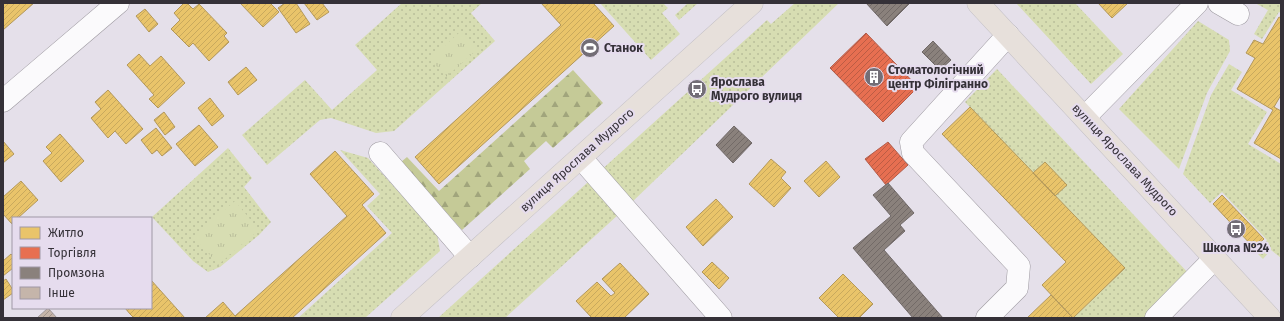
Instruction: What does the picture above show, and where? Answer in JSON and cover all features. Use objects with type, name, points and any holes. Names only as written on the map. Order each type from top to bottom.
[{"type":"main road","name":"вулиця Ярослава Мудрого","points":[[402,318],[752,3]]},
{"type":"main road","name":"вулиця Ярослава Мудрого","points":[[978,3],[1270,318]]},
{"type":"street","points":[[3,101],[118,3]]},
{"type":"street","points":[[1085,117],[1197,3]]},
{"type":"street","points":[[1219,3],[1238,14]]},
{"type":"street","points":[[987,318],[1017,288],[1019,266],[913,153],[911,142],[1008,35]]},
{"type":"street","points":[[380,154],[470,257]]},
{"type":"street","points":[[581,158],[721,318]]},
{"type":"street","points":[[1156,318],[1215,258]]},
{"type":"green space","points":[[402,3],[482,3],[471,13],[495,41],[394,131],[376,133],[331,118],[320,120],[267,165],[242,135],[305,80],[332,110],[377,70],[355,45]]},
{"type":"green space","points":[[600,3],[663,3],[668,8],[662,13],[680,34],[651,60]]},
{"type":"green space","points":[[688,3],[698,3],[679,20],[675,15]]},
{"type":"green space","points":[[795,3],[839,3],[630,204],[505,318],[438,318],[767,20],[771,24]]},
{"type":"green space","points":[[1016,3],[1075,3],[1123,54],[1091,84]]},
{"type":"green space","points":[[1255,3],[1281,3],[1281,13],[1279,12],[1262,39],[1254,34],[1268,10]]},
{"type":"green space","points":[[1198,21],[1229,40],[1230,51],[1207,93],[1179,169],[1119,109]]},
{"type":"green space","points":[[461,31],[478,49],[446,77],[430,59]]},
{"type":"green space","points":[[1229,64],[1242,72],[1231,90],[1267,112],[1248,144],[1281,164],[1281,258],[1271,250],[1263,259],[1256,252],[1267,240],[1222,192],[1210,203],[1183,174],[1211,95]]},
{"type":"green space","points":[[997,69],[1190,275],[1146,318],[1073,318],[1125,268],[965,102]]},
{"type":"green space","points":[[573,70],[603,103],[553,148],[546,141],[524,161],[530,169],[462,230],[401,162],[407,157],[439,191]]},
{"type":"green space","points":[[228,148],[252,178],[244,187],[271,222],[259,235],[220,267],[208,272],[193,261],[152,217]]},
{"type":"green space","points":[[340,150],[368,158],[437,234],[440,251],[365,318],[298,318],[392,233],[367,206],[380,194]]},
{"type":"green space","points":[[235,201],[259,230],[218,265],[194,236]]},
{"type":"building: Житло","points":[[3,3],[34,3],[3,30]]},
{"type":"building: Житло","points":[[184,3],[187,3],[193,9],[199,4],[227,33],[224,36],[229,42],[209,61],[193,43],[189,47],[171,29],[180,20],[174,13]]},
{"type":"building: Житло","points":[[240,3],[270,3],[279,12],[263,27]]},
{"type":"building: Житло","points":[[285,3],[296,3],[310,24],[296,33],[278,8]]},
{"type":"building: Житло","points":[[304,3],[322,3],[329,12],[317,20]]},
{"type":"building: Житло","points":[[541,3],[593,3],[614,26],[439,184],[415,157],[561,25]]},
{"type":"building: Житло","points":[[1098,3],[1128,3],[1112,18]]},
{"type":"building: Житло","points":[[145,9],[158,24],[149,32],[136,16]]},
{"type":"building: Житло","points":[[1279,17],[1281,18],[1281,95],[1274,107],[1281,111],[1281,159],[1254,143],[1273,110],[1237,89],[1255,58],[1246,53],[1254,40],[1263,44]]},
{"type":"building: Житло","points":[[139,54],[150,66],[161,56],[185,83],[158,108],[149,99],[154,95],[127,65]]},
{"type":"building: Житло","points":[[246,67],[257,80],[238,95],[228,82]]},
{"type":"building: Житло","points":[[108,90],[143,129],[126,144],[115,131],[108,138],[91,118],[101,109],[95,102]]},
{"type":"building: Житло","points":[[210,98],[224,116],[212,126],[198,108]]},
{"type":"building: Житло","points":[[970,107],[1125,268],[1073,318],[1042,285],[1066,262],[942,134]]},
{"type":"building: Житло","points":[[164,112],[175,127],[165,135],[154,120]]},
{"type":"building: Житло","points":[[199,125],[218,147],[195,166],[176,144]]},
{"type":"building: Житло","points":[[156,128],[172,148],[162,156],[157,150],[152,154],[141,140]]},
{"type":"building: Житло","points":[[60,134],[84,161],[61,182],[43,161],[52,153],[46,147]]},
{"type":"building: Житло","points":[[3,141],[14,154],[3,163]]},
{"type":"building: Житло","points":[[335,151],[374,194],[362,205],[386,233],[292,318],[205,318],[223,302],[235,316],[347,216],[310,174]]},
{"type":"building: Житло","points":[[771,159],[786,172],[781,178],[791,188],[774,207],[749,184]]},
{"type":"building: Житло","points":[[826,161],[840,177],[819,197],[804,181]]},
{"type":"building: Житло","points":[[1045,162],[1067,185],[1055,196],[1033,173]]},
{"type":"building: Житло","points":[[21,181],[38,200],[19,217],[12,217],[12,224],[3,214],[3,197]]},
{"type":"building: Житло","points":[[1222,195],[1264,239],[1254,248],[1213,204]]},
{"type":"building: Житло","points":[[716,199],[733,217],[703,246],[686,227]]},
{"type":"building: Житло","points":[[11,254],[12,255],[12,269],[3,276],[3,261]]},
{"type":"building: Житло","points":[[712,262],[729,278],[719,289],[702,272]]},
{"type":"building: Житло","points":[[620,263],[649,294],[624,318],[592,318],[576,301],[597,282],[611,296],[615,293],[602,279]]},
{"type":"building: Житло","points":[[843,274],[873,304],[859,318],[839,318],[819,298]]},
{"type":"building: Житло","points":[[6,279],[12,288],[12,294],[3,300],[3,281]]},
{"type":"building: Житло","points":[[152,281],[185,318],[134,318],[126,309],[152,309]]},
{"type":"building: Житло","points":[[1051,295],[1073,318],[1027,318]]},
{"type":"building: Торгівля","name":"Стоматологічний центр Філігранно","points":[[866,33],[918,87],[883,122],[830,68]]},
{"type":"building: Торгівля","points":[[888,142],[908,165],[886,185],[865,159]]},
{"type":"building: Промзона","points":[[866,3],[910,3],[887,26]]},
{"type":"building: Промзона","points":[[933,41],[951,60],[940,70],[922,52]]},
{"type":"building: Промзона","points":[[734,126],[752,143],[733,163],[716,145]]},
{"type":"building: Промзона","points":[[888,183],[914,213],[900,225],[905,231],[884,250],[943,318],[913,318],[853,248],[891,216],[873,195]]},
{"type":"building: Інше","points":[[47,309],[49,309],[57,318],[37,318]]},
{"type":"place","name":"Станок","points":[[590,48]]},
{"type":"place","name":"Стоматологічний центр Філігранно","points":[[874,77]]},
{"type":"place","name":"Ярослава Мудрого вулиця","points":[[697,89]]},
{"type":"place","name":"Школа №24","points":[[1236,229]]}]
